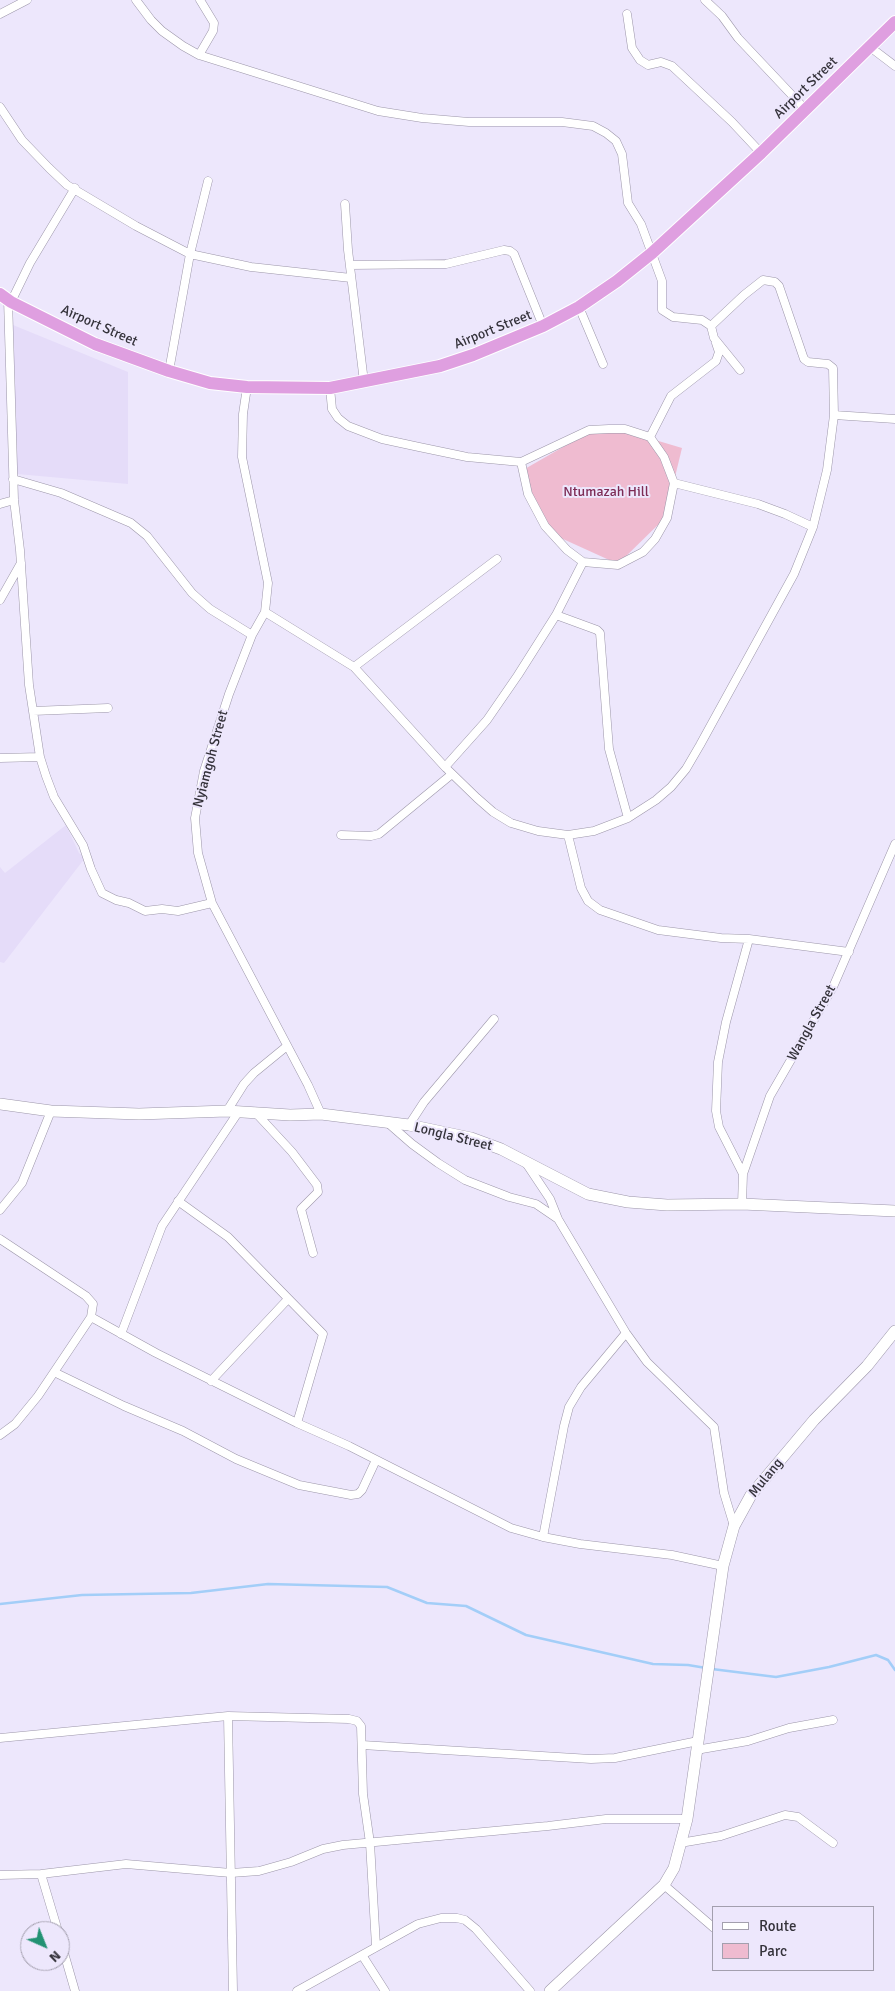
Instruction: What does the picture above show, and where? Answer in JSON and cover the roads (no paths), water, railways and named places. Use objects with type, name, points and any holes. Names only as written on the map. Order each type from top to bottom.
[{"type":"highway","name":"Airport Street","points":[[6,298],[95,344],[169,372],[210,384],[246,387],[330,388],[440,366],[473,356],[543,326],[579,307],[617,281],[652,253],[761,153],[895,22]]},
{"type":"main road","name":"Longla Street","points":[[0,1104],[51,1111],[139,1114],[227,1111],[290,1115],[321,1114],[409,1125],[471,1138],[501,1149],[592,1196],[628,1202],[667,1205],[742,1204],[895,1210]]},
{"type":"main road","name":"Mulang","points":[[550,1991],[664,1884],[674,1868],[687,1819],[723,1566],[734,1526],[751,1495],[814,1420],[868,1366],[895,1331]]},
{"type":"street","points":[[0,14],[27,0]]},
{"type":"street","points":[[136,0],[162,31],[199,55],[378,111],[422,118],[469,122],[562,122],[593,126],[616,141],[622,154],[628,203],[641,224],[662,281],[662,310],[673,317],[702,320],[711,326],[719,352],[716,361],[671,396],[650,437]]},
{"type":"street","points":[[199,55],[213,31],[214,23],[200,0]]},
{"type":"street","points":[[708,1],[738,38],[806,109]]},
{"type":"street","points":[[627,14],[632,48],[640,60],[648,65],[661,62],[672,66],[761,153]]},
{"type":"street","points":[[870,47],[895,66]]},
{"type":"street","points":[[0,107],[22,140],[67,185],[75,188],[136,226],[190,254],[251,267],[351,278]]},
{"type":"street","points":[[169,372],[190,254],[208,181]]},
{"type":"street","points":[[75,188],[30,263],[6,298],[14,500],[21,564],[29,685],[40,757],[54,797],[82,845],[102,893],[116,900],[129,902],[145,911],[162,909],[178,911],[212,903]]},
{"type":"street","points":[[345,204],[351,278],[364,382]]},
{"type":"street","points":[[350,265],[440,264],[504,250],[510,251],[514,254],[543,326]]},
{"type":"street","points":[[265,612],[354,667],[452,774],[493,812],[511,823],[538,831],[568,835],[594,831],[628,818],[663,794],[686,769],[733,688],[794,574],[813,527],[827,470],[834,415],[833,368],[828,364],[808,362],[804,359],[779,286],[775,282],[763,280],[711,326]]},
{"type":"street","points":[[579,307],[603,364]]},
{"type":"street","points":[[714,338],[740,370]]},
{"type":"street","name":"Nyiamgoh Street","points":[[246,387],[242,457],[268,584],[265,612],[252,635],[229,694],[198,794],[195,818],[198,853],[212,903],[308,1085],[321,1114]]},
{"type":"street","points":[[330,388],[332,409],[338,418],[348,426],[382,438],[467,457],[521,462],[589,430],[624,429],[650,437],[664,457],[674,483],[667,518],[655,539],[643,552],[618,565],[582,562],[567,550],[546,526],[528,494],[521,462]]},
{"type":"street","points":[[834,415],[895,419]]},
{"type":"street","points":[[13,479],[61,494],[131,523],[147,536],[192,593],[210,609],[252,635]]},
{"type":"street","points":[[674,483],[758,504],[813,527]]},
{"type":"street","points":[[0,513],[2,503],[14,500]]},
{"type":"street","points":[[354,667],[496,559]]},
{"type":"street","points":[[445,767],[487,720],[556,615],[582,562]]},
{"type":"street","points":[[0,600],[21,564]]},
{"type":"street","points":[[556,615],[597,630],[600,633],[609,749],[628,818]]},
{"type":"street","points":[[33,711],[108,708]]},
{"type":"street","points":[[0,758],[40,757]]},
{"type":"street","points":[[341,835],[371,836],[379,834],[452,774]]},
{"type":"street","points":[[568,835],[581,888],[588,901],[600,910],[658,930],[849,952]]},
{"type":"street","name":"Wangla Street","points":[[742,1204],[743,1174],[770,1096],[833,987],[895,844]]},
{"type":"street","points":[[743,1174],[719,1127],[716,1111],[718,1062],[726,1022],[749,939]]},
{"type":"street","points":[[409,1125],[424,1102],[494,1019]]},
{"type":"street","points":[[227,1111],[249,1079],[287,1046]]},
{"type":"street","points":[[0,1210],[22,1182],[51,1111]]},
{"type":"street","points":[[121,1334],[162,1226],[239,1112]]},
{"type":"street","points":[[255,1112],[292,1152],[317,1185],[318,1192],[302,1209],[313,1253]]},
{"type":"street","points":[[388,1123],[418,1149],[465,1180],[509,1197],[536,1204],[558,1218]]},
{"type":"street","points":[[525,1161],[550,1199],[558,1218],[626,1333],[647,1362],[714,1427],[724,1493],[734,1526]]},
{"type":"street","points":[[178,1201],[228,1237],[323,1334],[297,1423]]},
{"type":"street","points":[[0,1239],[91,1299],[93,1304],[91,1318],[54,1372],[15,1424],[0,1435]]},
{"type":"street","points":[[211,1381],[288,1299]]},
{"type":"street","points":[[91,1318],[211,1381],[376,1460],[511,1528],[543,1537],[580,1544],[672,1555],[723,1566]]},
{"type":"street","points":[[543,1537],[569,1407],[581,1387],[626,1333]]},
{"type":"street","points":[[54,1372],[124,1406],[183,1431],[236,1459],[299,1485],[351,1495],[358,1494],[362,1490],[376,1460]]},
{"type":"street","points":[[228,1716],[233,1991]]},
{"type":"street","points":[[0,1738],[228,1716],[350,1718],[357,1721],[361,1726],[363,1794],[370,1843],[376,1946]]},
{"type":"street","points":[[362,1744],[591,1759],[615,1758],[697,1746],[748,1741],[789,1728],[833,1720]]},
{"type":"street","points":[[680,1843],[721,1836],[785,1815],[798,1818],[833,1843]]},
{"type":"street","points":[[0,1875],[42,1874],[126,1864],[231,1873],[259,1871],[291,1862],[330,1847],[548,1826],[606,1818],[687,1819]]},
{"type":"street","points":[[42,1874],[55,1921]]},
{"type":"street","points":[[664,1884],[712,1926]]},
{"type":"street","points":[[297,1991],[418,1924],[440,1918],[457,1918],[465,1920],[476,1928],[530,1991]]},
{"type":"street","points":[[362,1955],[385,1991]]},
{"type":"street","points":[[69,1971],[75,1991]]},
{"type":"waterway","points":[[0,1604],[82,1595],[191,1593],[268,1584],[387,1587],[427,1603],[466,1606],[526,1635],[653,1664],[688,1665],[706,1668]]},
{"type":"waterway","points":[[712,1669],[776,1677],[829,1667],[876,1655],[888,1660],[895,1670]]},
{"type":"park label","name":"Ntumazah Hill","points":[[606,492]]}]
